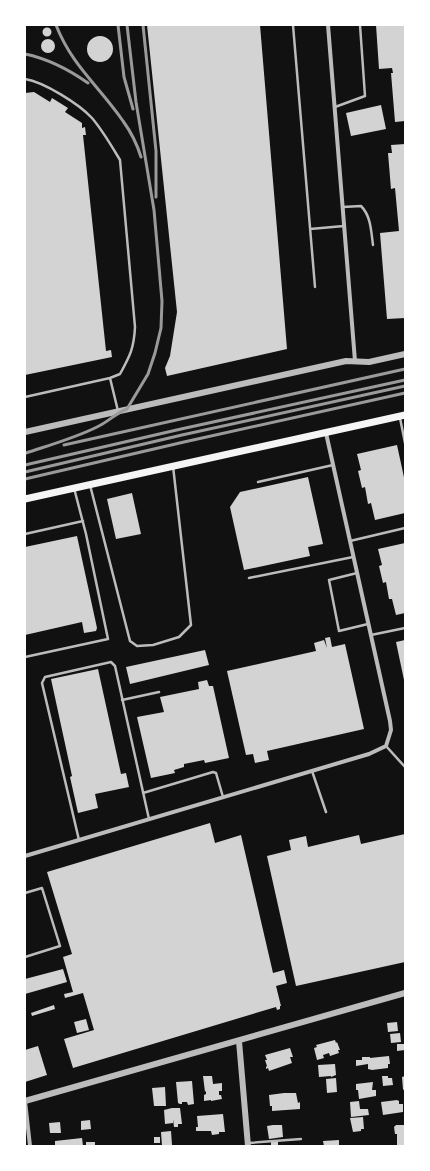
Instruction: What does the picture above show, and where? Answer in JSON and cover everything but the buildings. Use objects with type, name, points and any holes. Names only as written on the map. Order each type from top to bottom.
[{"type":"main road","points":[[25,499],[402,416]]},
{"type":"street","points":[[328,25],[355,361]]},
{"type":"street","points":[[25,432],[346,361],[368,362],[405,354]]},
{"type":"street","points":[[25,856],[369,754],[386,746],[391,730],[390,721],[326,433]]},
{"type":"street","points":[[30,1146],[25,1101],[405,993]]},
{"type":"street","points":[[239,1041],[248,1144]]},
{"type":"lane","points":[[293,25],[315,287]]},
{"type":"lane","points":[[335,107],[365,96],[360,25]]},
{"type":"lane","points":[[25,79],[53,90],[91,117],[107,138],[120,160],[135,327],[134,345],[120,374],[110,378],[25,397]]},
{"type":"lane","points":[[343,207],[361,206],[369,221],[373,245]]},
{"type":"lane","points":[[310,229],[344,226]]},
{"type":"lane","points":[[110,378],[119,411]]},
{"type":"lane","points":[[402,416],[405,443]]},
{"type":"lane","points":[[90,485],[130,641],[137,646],[152,645],[179,637],[191,624],[173,466]]},
{"type":"lane","points":[[258,482],[333,466]]},
{"type":"lane","points":[[25,657],[108,639],[83,521],[74,488]]},
{"type":"lane","points":[[25,534],[83,521]]},
{"type":"lane","points":[[350,541],[405,528]]},
{"type":"lane","points":[[249,578],[353,557]]},
{"type":"lane","points":[[357,573],[329,580],[339,630],[368,624]]},
{"type":"lane","points":[[371,635],[405,628]]},
{"type":"lane","points":[[79,840],[42,683],[45,677],[111,662],[115,666],[149,820]]},
{"type":"lane","points":[[122,700],[159,692]]},
{"type":"lane","points":[[386,746],[405,767]]},
{"type":"lane","points":[[312,771],[326,812]]},
{"type":"lane","points":[[143,793],[213,772],[216,773],[223,798]]},
{"type":"lane","points":[[25,893],[42,888],[60,946],[25,957]]},
{"type":"lane","points":[[248,1144],[301,1139]]},
{"type":"railway","points":[[56,25],[62,39],[78,64],[126,125],[134,138],[141,157]]},
{"type":"railway","points":[[118,25],[124,77],[133,109]]},
{"type":"railway","points":[[26,453],[89,431],[127,409],[148,374],[161,328],[162,301],[154,210],[136,102],[127,25]]},
{"type":"railway","points":[[143,25],[156,151],[156,197]]},
{"type":"railway","points":[[25,54],[58,65],[88,83]]},
{"type":"railway","points":[[64,445],[405,369]]},
{"type":"railway","points":[[25,465],[405,380]]},
{"type":"railway","points":[[25,472],[182,435],[405,386]]},
{"type":"railway","points":[[25,479],[405,393]]}]
